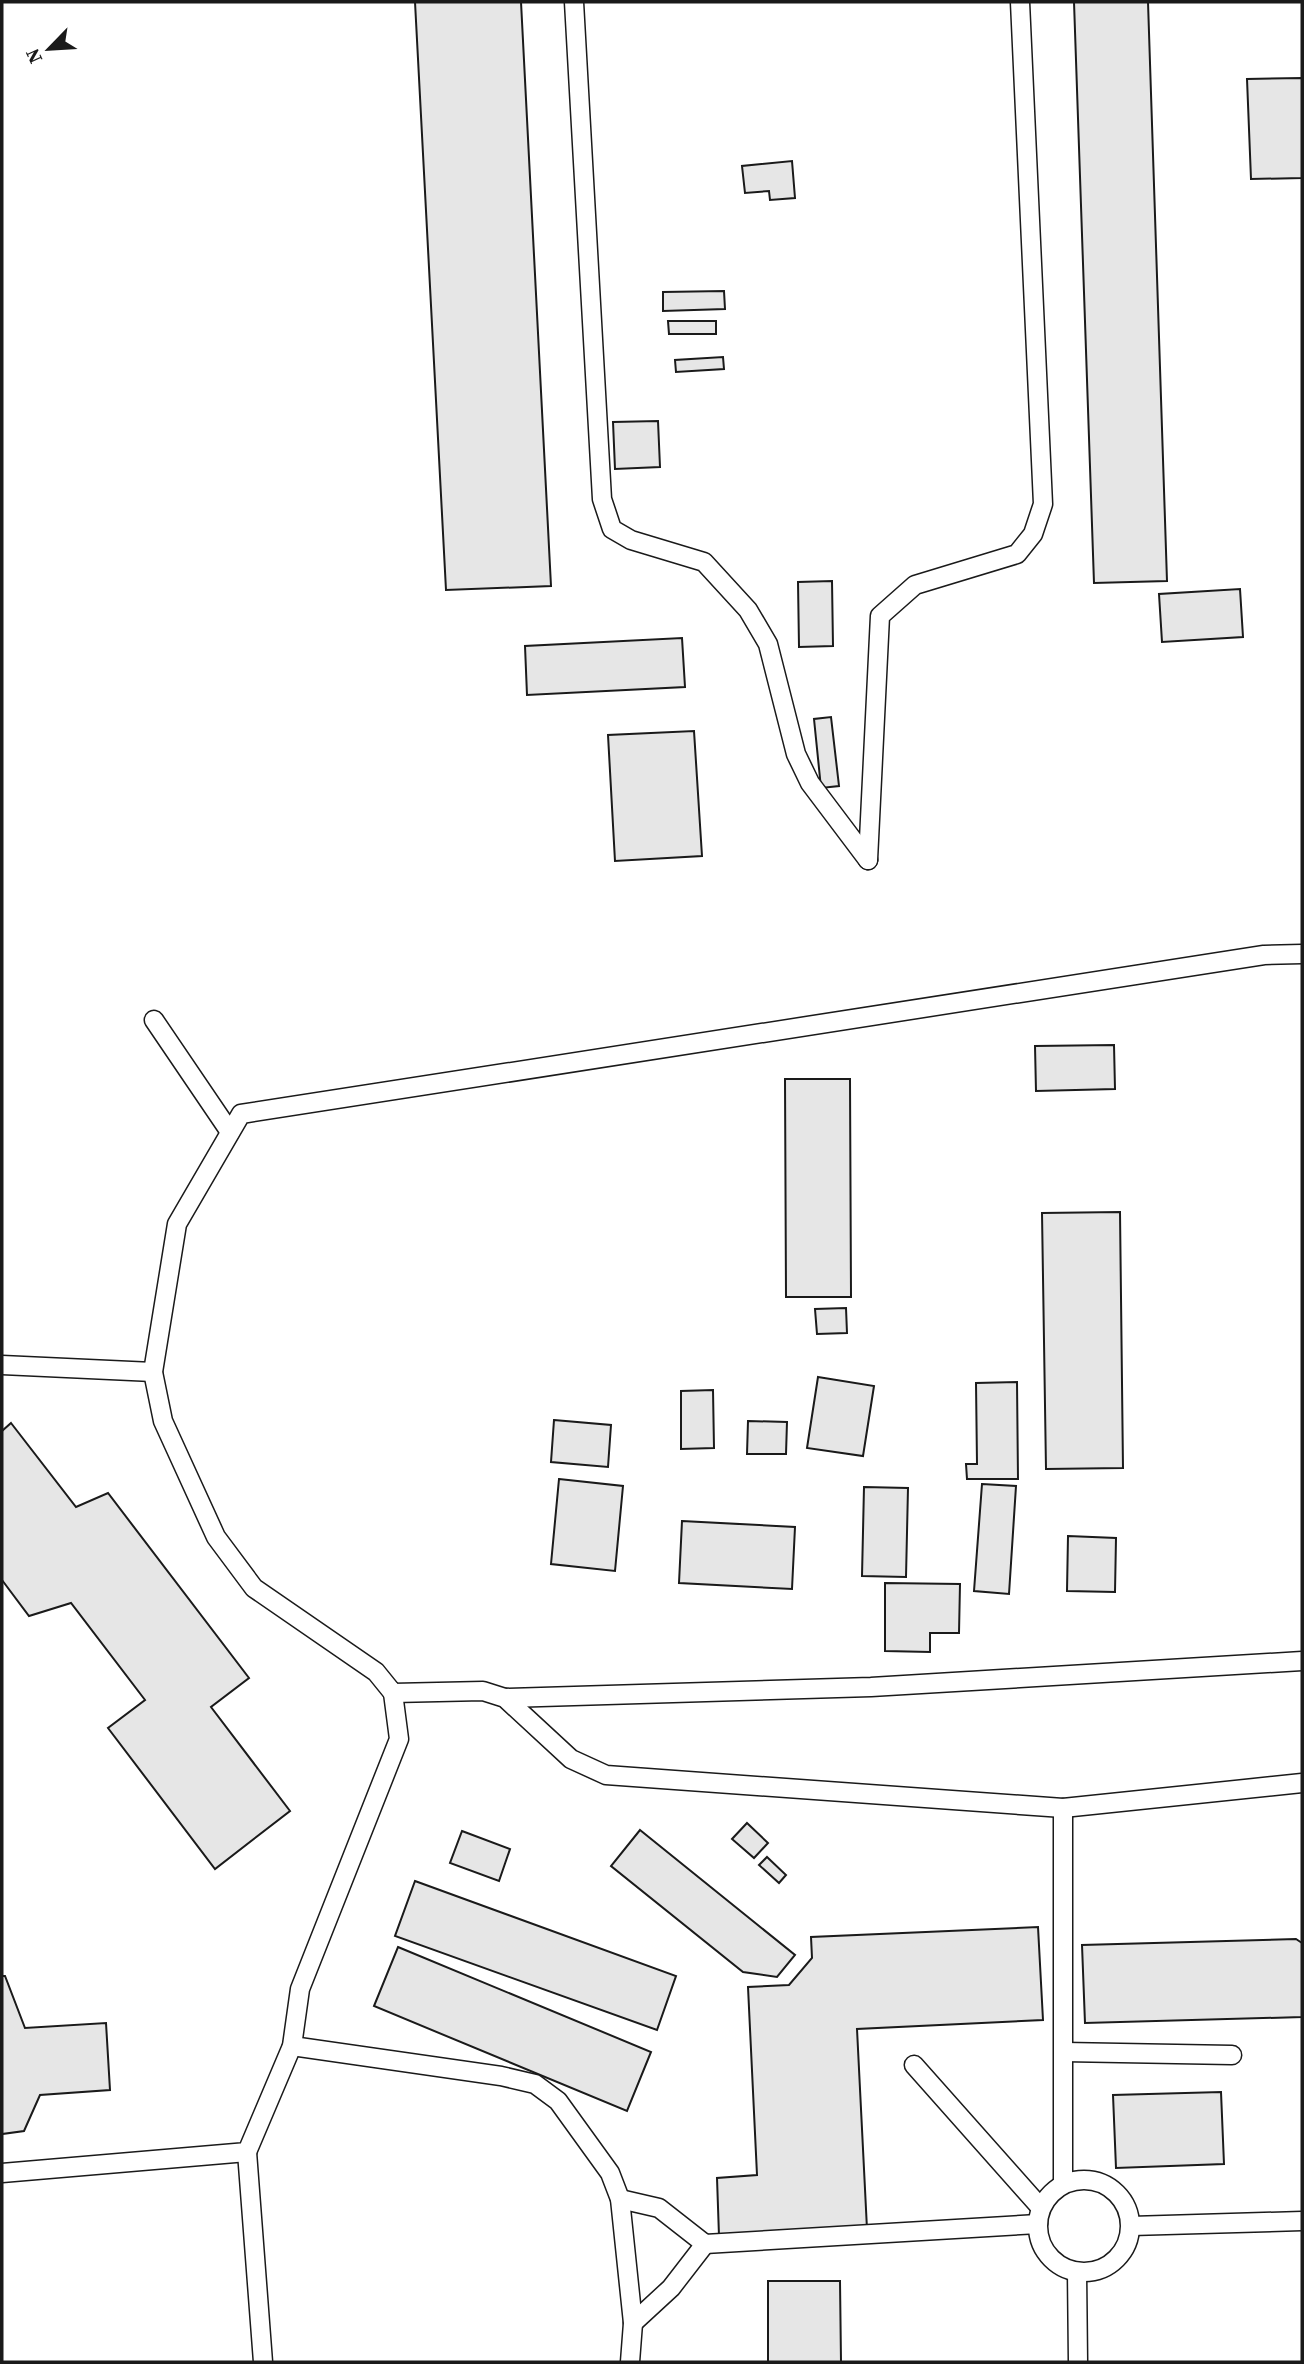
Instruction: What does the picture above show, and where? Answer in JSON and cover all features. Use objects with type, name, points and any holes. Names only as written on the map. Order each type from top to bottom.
[{"type":"lane","points":[[574,2],[602,499],[612,529],[632,540],[704,562],[748,610],[768,644],[796,754],[810,783],[868,860],[880,617],[915,585],[1017,554],[1033,534],[1043,504],[1020,2]]},
{"type":"lane","points":[[263,2362],[247,2152],[292,2046],[300,1989],[399,1739],[393,1693],[376,1672],[254,1588],[223,1547],[163,1421],[153,1372],[177,1224],[241,1114],[1264,955],[1302,954]]},
{"type":"lane","points":[[154,1020],[230,1132]]},
{"type":"lane","points":[[2,1365],[153,1372]]},
{"type":"lane","points":[[393,1693],[483,1691],[505,1698],[871,1687],[1302,1661]]},
{"type":"lane","points":[[505,1698],[571,1759],[606,1775],[1063,1808],[1302,1783]]},
{"type":"lane","points":[[1063,1808],[1063,2183]]},
{"type":"lane","points":[[292,2046],[501,2076],[536,2084],[558,2101],[610,2173],[620,2199],[633,2323],[629,2362]]},
{"type":"lane","points":[[1064,2052],[1231,2055]]},
{"type":"lane","points":[[914,2065],[1040,2216]]},
{"type":"lane","points":[[2,2173],[247,2152]]},
{"type":"lane","points":[[1082,2179],[1101,2182],[1117,2192],[1128,2208],[1131,2226],[1127,2246],[1115,2262],[1097,2271],[1077,2272],[1061,2266],[1048,2256],[1040,2241],[1040,2216],[1050,2194],[1063,2183],[1082,2179]]},
{"type":"lane","points":[[620,2199],[659,2208],[705,2244],[1040,2216]]},
{"type":"lane","points":[[1131,2226],[1302,2221]]},
{"type":"lane","points":[[633,2323],[671,2288],[705,2244]]},
{"type":"lane","points":[[1077,2272],[1078,2362]]},
{"type":"building","points":[[415,2],[521,2],[551,586],[446,590]]},
{"type":"building","points":[[1074,2],[1148,2],[1167,581],[1094,583]]},
{"type":"building","points":[[1302,78],[1302,178],[1251,179],[1247,79]]},
{"type":"building","points":[[792,161],[795,198],[770,200],[769,191],[745,193],[742,166]]},
{"type":"building","points":[[724,291],[725,309],[663,311],[663,292]]},
{"type":"building","points":[[668,321],[716,321],[716,334],[669,334]]},
{"type":"building","points":[[723,357],[724,369],[676,372],[675,360]]},
{"type":"building","points":[[658,421],[660,467],[615,469],[613,422]]},
{"type":"building","points":[[832,581],[833,646],[799,647],[798,582]]},
{"type":"building","points":[[1240,589],[1243,637],[1162,642],[1159,594]]},
{"type":"building","points":[[682,638],[685,687],[527,695],[525,646]]},
{"type":"building","points":[[831,717],[839,786],[821,788],[814,719]]},
{"type":"building","points":[[694,731],[702,856],[615,861],[608,735]]},
{"type":"building","points":[[1114,1045],[1115,1089],[1036,1091],[1035,1046]]},
{"type":"building","points":[[785,1079],[850,1079],[851,1297],[786,1297]]},
{"type":"building","points":[[1120,1212],[1123,1468],[1046,1469],[1042,1213]]},
{"type":"building","points":[[846,1308],[847,1333],[817,1334],[815,1309]]},
{"type":"building","points":[[818,1377],[874,1386],[863,1456],[807,1448]]},
{"type":"building","points":[[1017,1382],[1018,1479],[967,1479],[966,1464],[977,1464],[976,1383]]},
{"type":"building","points":[[713,1390],[714,1448],[681,1449],[681,1391]]},
{"type":"building","points":[[554,1420],[611,1425],[608,1467],[551,1462]]},
{"type":"building","points":[[748,1421],[787,1422],[786,1454],[747,1454]]},
{"type":"building","points":[[11,1423],[76,1507],[108,1493],[249,1678],[211,1707],[290,1811],[215,1869],[108,1728],[145,1700],[71,1603],[29,1616],[2,1580],[2,1431]]},
{"type":"building","points":[[559,1479],[623,1486],[615,1571],[551,1564]]},
{"type":"building","points":[[982,1484],[1016,1486],[1009,1594],[974,1591]]},
{"type":"building","points":[[864,1487],[908,1488],[906,1577],[862,1576]]},
{"type":"building","points":[[682,1521],[795,1527],[792,1589],[679,1583]]},
{"type":"building","points":[[1068,1536],[1116,1538],[1115,1592],[1067,1591]]},
{"type":"building","points":[[885,1583],[960,1584],[959,1633],[930,1633],[930,1652],[885,1651]]},
{"type":"building","points":[[747,1823],[768,1843],[754,1858],[732,1839]]},
{"type":"building","points":[[640,1830],[795,1955],[777,1977],[743,1972],[611,1866]]},
{"type":"building","points":[[462,1831],[510,1849],[499,1881],[450,1863]]},
{"type":"building","points":[[767,1857],[786,1875],[779,1883],[759,1865]]},
{"type":"building","points":[[415,1881],[676,1976],[657,2030],[395,1936]]},
{"type":"building","points":[[1038,1927],[1043,2020],[857,2029],[867,2229],[719,2236],[717,2178],[757,2175],[748,1987],[789,1985],[812,1958],[811,1937]]},
{"type":"building","points":[[1296,1939],[1302,1943],[1302,2017],[1085,2023],[1082,1945]]},
{"type":"building","points":[[398,1947],[651,2052],[627,2111],[374,2006]]},
{"type":"building","points":[[2,1976],[5,1976],[25,2028],[106,2023],[110,2090],[40,2095],[24,2131],[2,2134]]},
{"type":"building","points":[[1221,2092],[1224,2164],[1116,2168],[1113,2095]]},
{"type":"building","points":[[768,2281],[840,2281],[841,2362],[768,2362]]}]
